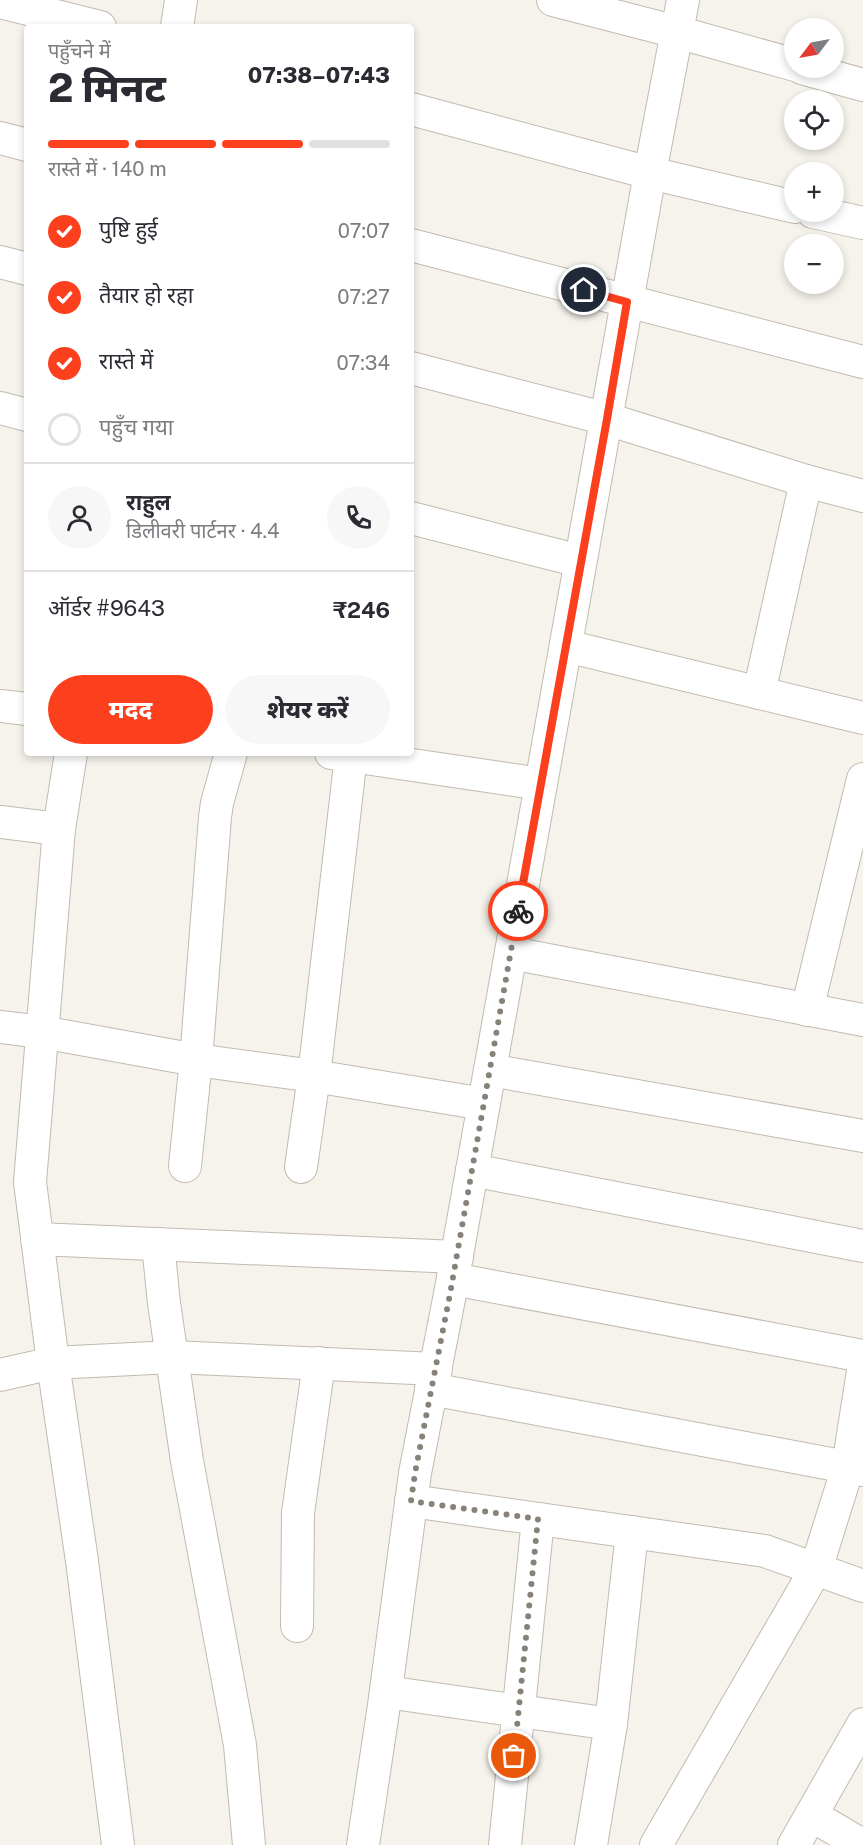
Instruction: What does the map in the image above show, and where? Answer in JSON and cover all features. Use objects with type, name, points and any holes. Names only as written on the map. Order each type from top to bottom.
[{"type":"street","points":[[177,24],[181,0]]},
{"type":"street","points":[[553,0],[784,62]]},
{"type":"street","points":[[363,1845],[415,1473],[455,1268],[580,561],[683,0]]},
{"type":"street","points":[[0,2],[88,24]]},
{"type":"street","points":[[838,78],[863,85]]},
{"type":"street","points":[[414,110],[650,173],[784,204]]},
{"type":"street","points":[[0,138],[24,144]]},
{"type":"street","points":[[844,219],[863,223]]},
{"type":"street","points":[[414,246],[863,362]]},
{"type":"street","points":[[0,262],[24,268]]},
{"type":"street","points":[[414,369],[607,419],[806,481],[863,496]]},
{"type":"street","points":[[0,408],[24,414]]},
{"type":"street","points":[[759,693],[806,481]]},
{"type":"street","points":[[414,519],[580,561]]},
{"type":"street","points":[[566,646],[863,718]]},
{"type":"street","points":[[0,706],[24,710]]},
{"type":"street","points":[[71,756],[59,829],[30,1182],[118,1845]]},
{"type":"street","points":[[184,1166],[196,1060],[215,817],[230,756]]},
{"type":"street","points":[[301,1167],[314,1076],[340,756]]},
{"type":"street","points":[[347,756],[541,784]]},
{"type":"street","points":[[807,1010],[863,779]]},
{"type":"street","points":[[0,822],[59,829]]},
{"type":"street","points":[[511,953],[863,1020]]},
{"type":"street","points":[[0,1027],[484,1104]]},
{"type":"street","points":[[490,1070],[863,1136]]},
{"type":"street","points":[[472,1170],[863,1246]]},
{"type":"street","points":[[37,1239],[158,1244],[455,1268],[863,1356]]},
{"type":"street","points":[[158,1244],[164,1303],[187,1461],[240,1745],[249,1845]]},
{"type":"street","points":[[0,1375],[53,1363],[172,1357],[319,1363],[433,1379],[856,1469]]},
{"type":"street","points":[[297,1626],[298,1513],[319,1363]]},
{"type":"street","points":[[656,1845],[816,1569],[856,1469],[863,1371]]},
{"type":"street","points":[[411,1501],[765,1551],[863,1586]]},
{"type":"street","points":[[505,1845],[538,1519]]},
{"type":"street","points":[[591,1845],[611,1724],[632,1532]]},
{"type":"street","points":[[386,1692],[611,1724]]},
{"type":"street","points":[[795,1845],[863,1724]]},
{"type":"street","points":[[811,1815],[862,1845]]},
{"type":"way so far","points":[[514,1756],[538,1519],[411,1501],[518,911]]},
{"type":"route","points":[[518,911],[627,302],[584,290]]}]
